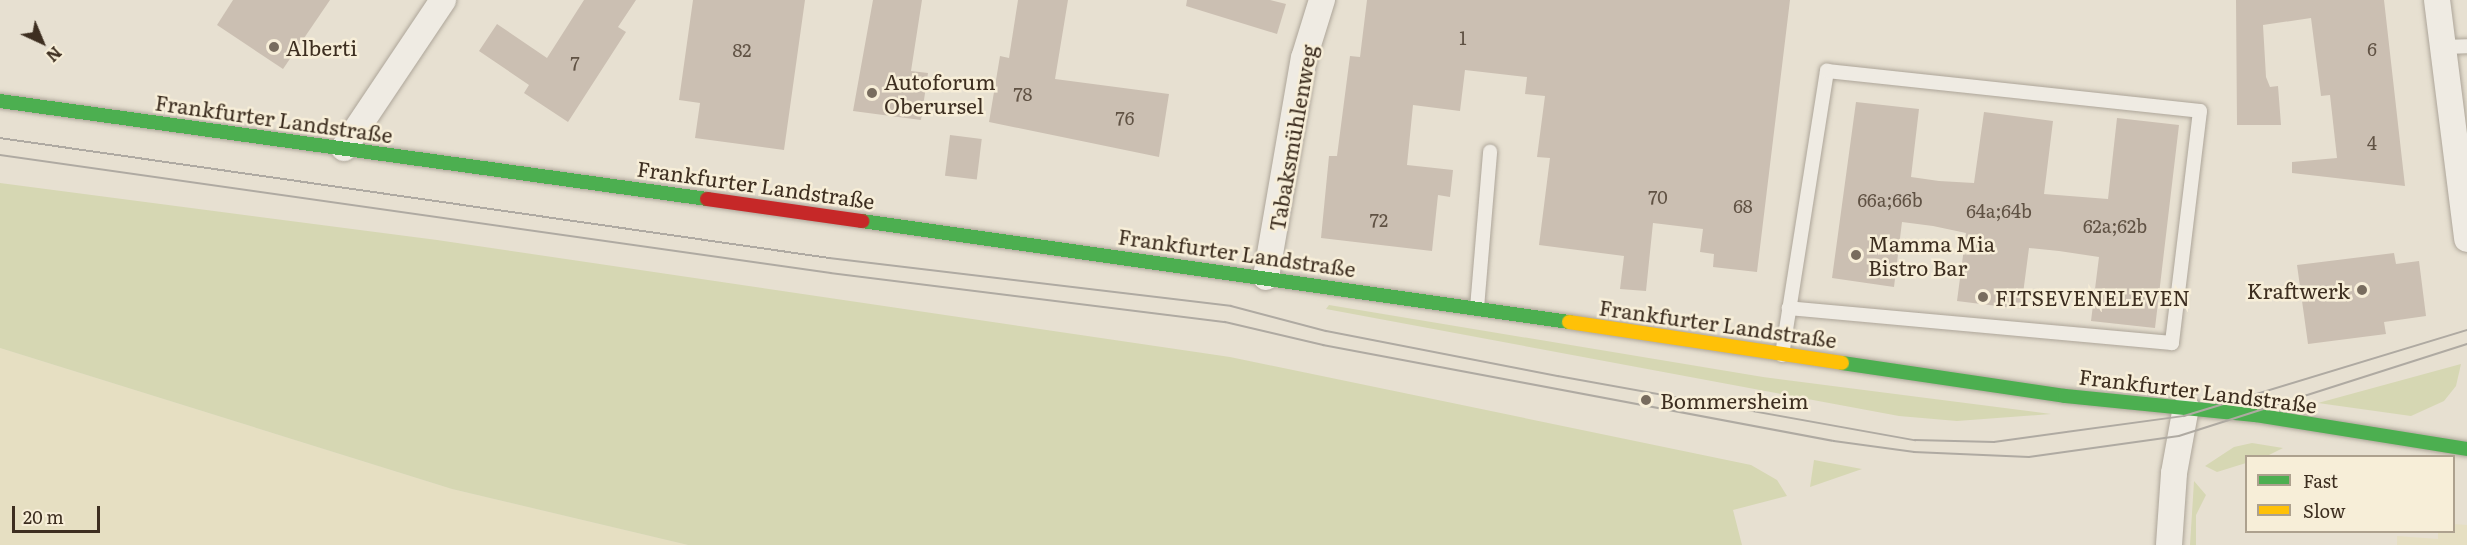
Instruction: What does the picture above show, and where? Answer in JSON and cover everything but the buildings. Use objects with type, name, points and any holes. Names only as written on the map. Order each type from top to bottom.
[{"type":"main road","name":"Frankfurter Landstraße","points":[[0,101],[1266,277],[2065,396],[2186,406],[2467,449]]},
{"type":"street","points":[[344,148],[443,0]]},
{"type":"street","name":"Tabaksmühlenweg","points":[[1266,277],[1304,58],[1322,0]]},
{"type":"street","points":[[2437,0],[2455,46],[2467,239]]},
{"type":"street","points":[[2169,545],[2174,473],[2186,406]]},
{"type":"lane","points":[[1782,354],[1789,308],[1827,71],[2200,111],[2172,343],[1789,308]]},
{"type":"lane","points":[[1477,308],[1490,152]]},
{"type":"shaded area","points":[[0,348],[452,489],[688,545],[0,545]]},
{"type":"shaded area","points":[[2455,524],[2467,525],[2467,545],[2397,545],[2397,536],[2438,539],[2438,533],[2455,533]]},
{"type":"green space","points":[[0,183],[437,240],[1230,357],[1751,465],[1777,480],[1787,496],[1733,510],[1742,545],[688,545],[452,489],[0,348]]},
{"type":"green space","points":[[1329,305],[1763,377],[2051,414],[1957,421],[1899,416],[1326,309]]},
{"type":"green space","points":[[2461,364],[2456,386],[2444,401],[2411,416],[2318,403]]},
{"type":"green space","points":[[2252,443],[2283,448],[2269,455],[2245,455],[2245,463],[2217,472],[2205,466],[2234,447]]},
{"type":"green space","points":[[1814,460],[1862,469],[1810,487]]},
{"type":"green space","points":[[2194,481],[2206,495],[2196,515],[2196,545],[2190,545]]},
{"type":"tram line","points":[[0,138],[830,258],[1231,306],[1326,331],[1558,376],[1915,440],[1994,442],[2184,416],[2467,330]]},
{"type":"tram line","points":[[0,155],[831,273],[1225,322],[1323,345],[1834,441],[1914,452],[2029,457],[2179,436],[2467,344]]},
{"type":"traffic: fast","points":[[0,101],[707,199]]},
{"type":"traffic: fast","points":[[862,221],[1569,322]]},
{"type":"traffic: fast","points":[[1842,363],[2065,396],[2255,415],[2467,449]]},
{"type":"traffic: slow","points":[[1569,322],[1842,363]]},
{"type":"traffic: jam","points":[[707,199],[862,221]]},
{"type":"place","name":"Alberti","points":[[274,47]]},
{"type":"place","name":"Autoforum Oberursel","points":[[872,93]]},
{"type":"place","name":"Mamma Mia Bistro Bar","points":[[1856,255]]},
{"type":"place","name":"Kraftwerk","points":[[2362,290]]},
{"type":"place","name":"FITSEVENELEVEN","points":[[1983,297]]},
{"type":"place","name":"Bommersheim","points":[[1646,400]]}]
